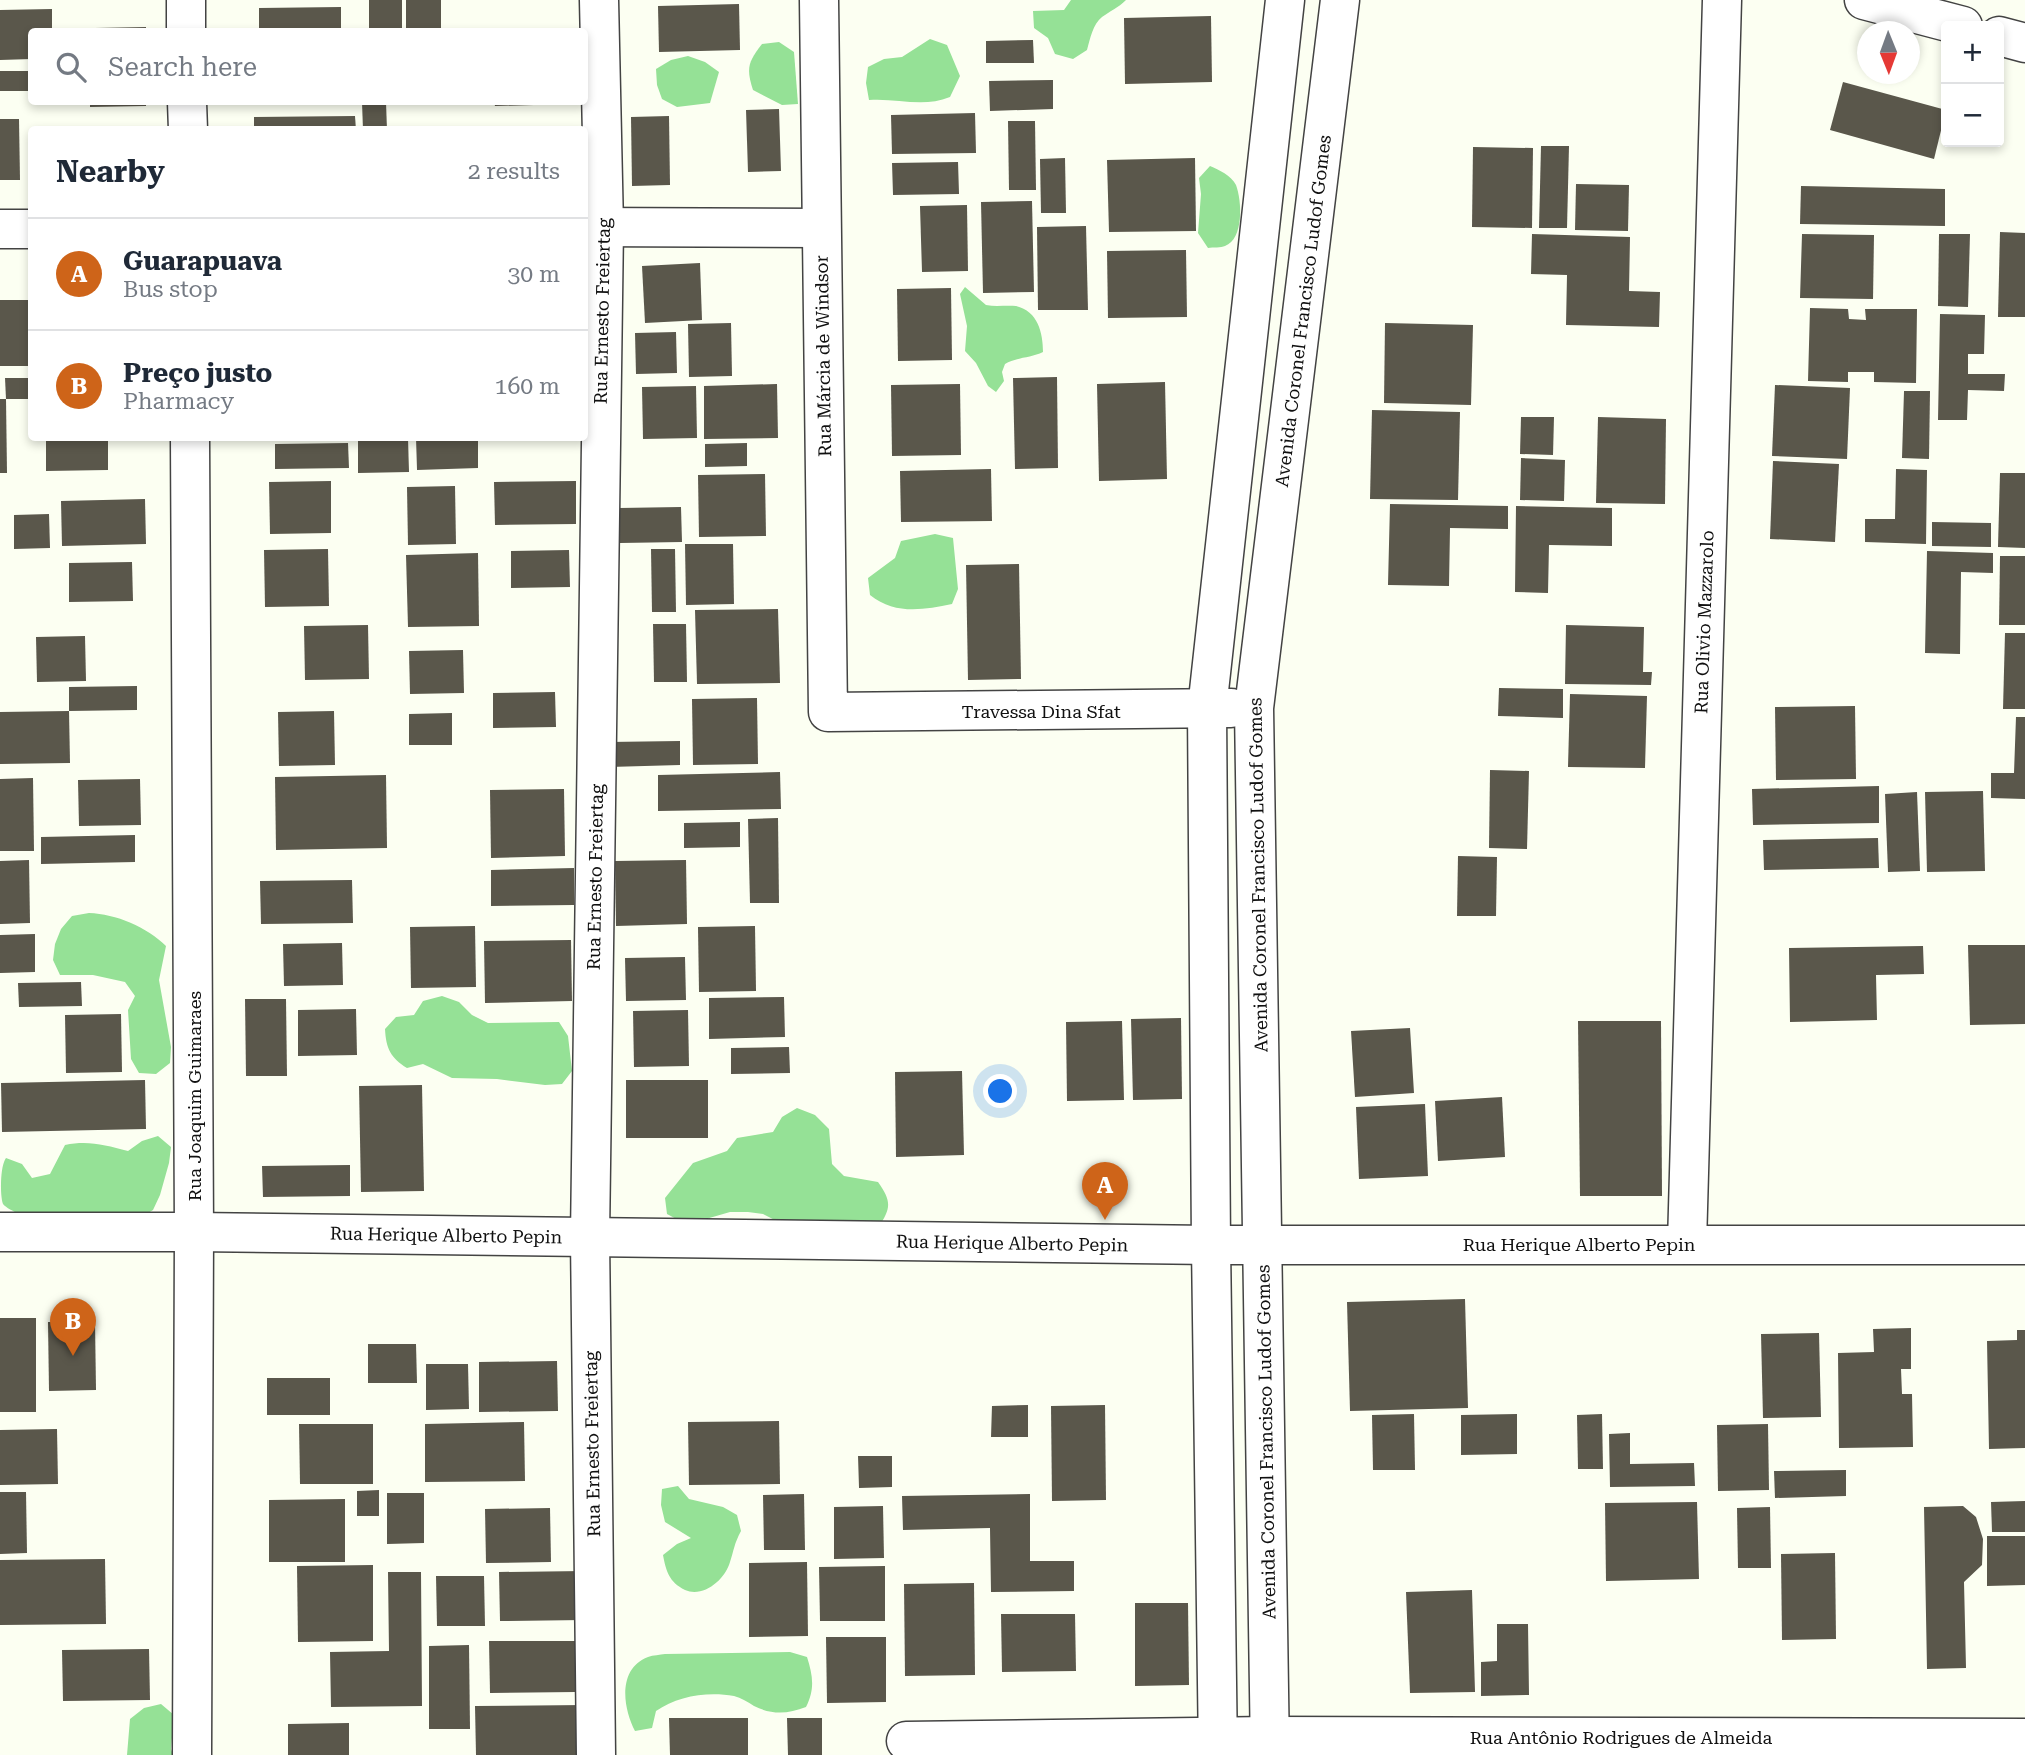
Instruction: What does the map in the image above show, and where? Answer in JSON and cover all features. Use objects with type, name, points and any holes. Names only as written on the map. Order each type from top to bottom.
[{"type":"street","points":[[186,0],[186,28]]},
{"type":"street","name":"Rua Ernesto Freiertag","points":[[596,1755],[590,1237],[594,227],[599,0]]},
{"type":"street","name":"Rua Márcia de Windsor","points":[[818,0],[828,712]]},
{"type":"street","points":[[1218,1746],[1207,709],[1285,0]]},
{"type":"street","name":"Avenida Coronel Francisco Ludof Gomes","points":[[1270,1745],[1254,708],[1340,0]]},
{"type":"street","name":"Rua Olivio Mazzarolo","points":[[1687,1244],[1722,0]]},
{"type":"street","points":[[1864,0],[1944,21]]},
{"type":"street","points":[[2004,37],[2025,43]]},
{"type":"street","points":[[187,105],[188,126]]},
{"type":"street","points":[[594,227],[821,228]]},
{"type":"street","points":[[0,229],[28,229]]},
{"type":"street","name":"Rua Joaquim Guimaraes","points":[[190,441],[194,1232],[192,1755]]},
{"type":"street","name":"Travessa Dina Sfat","points":[[828,712],[1254,708]]},
{"type":"street","name":"Rua Herique Alberto Pepin","points":[[0,1232],[1211,1245],[2025,1245]]},
{"type":"street","name":"Rua Antônio Rodrigues de Almeida","points":[[906,1741],[1218,1746],[2025,1738]]},
{"type":"green space","points":[[1071,0],[1126,0],[1099,20],[1087,50],[1073,59],[1055,54],[1048,38],[1034,28],[1033,11],[1064,10]]},
{"type":"green space","points":[[930,39],[947,45],[960,76],[950,97],[930,102],[869,100],[866,83],[868,67],[884,59],[902,57]]},
{"type":"green space","points":[[779,42],[794,52],[798,104],[782,105],[753,90],[749,71],[754,56],[762,44]]},
{"type":"green space","points":[[688,56],[705,62],[719,72],[710,103],[677,107],[662,99],[657,85],[656,69],[671,60]]},
{"type":"green space","points":[[1210,166],[1234,181],[1238,192],[1240,219],[1236,236],[1223,247],[1208,248],[1198,233],[1201,194],[1199,178]]},
{"type":"green space","points":[[965,287],[986,305],[1016,306],[1030,313],[1040,330],[1043,352],[1005,364],[1002,372],[1004,381],[996,392],[988,386],[976,363],[965,351],[967,326],[960,294]]},
{"type":"green space","points":[[935,534],[953,538],[958,589],[952,604],[920,609],[899,608],[889,606],[870,595],[868,578],[895,558],[901,541]]},
{"type":"green space","points":[[89,913],[131,923],[166,946],[159,980],[171,1047],[170,1063],[156,1074],[139,1073],[131,1059],[128,1010],[135,996],[125,982],[93,975],[60,975],[53,960],[61,929],[72,916]]},
{"type":"green space","points":[[442,996],[459,1002],[472,1015],[488,1023],[559,1022],[568,1036],[572,1071],[562,1084],[545,1085],[497,1079],[452,1078],[423,1064],[407,1068],[390,1052],[385,1029],[396,1017],[414,1015],[423,1001]]},
{"type":"green space","points":[[797,1108],[815,1115],[829,1129],[832,1164],[844,1176],[878,1182],[886,1195],[888,1205],[878,1228],[792,1229],[763,1214],[748,1212],[730,1212],[699,1221],[682,1222],[667,1214],[665,1198],[693,1163],[727,1151],[737,1138],[773,1132],[782,1117]]},
{"type":"green space","points":[[158,1136],[171,1147],[169,1163],[153,1210],[138,1219],[18,1214],[3,1204],[1,1181],[6,1158],[22,1164],[32,1178],[50,1174],[65,1145],[89,1143],[128,1151],[142,1141]]},
{"type":"green space","points":[[678,1486],[689,1499],[723,1507],[737,1515],[741,1531],[723,1575],[712,1586],[699,1592],[685,1590],[672,1580],[663,1555],[677,1544],[691,1538],[665,1522],[661,1505],[662,1489]]},
{"type":"green space","points":[[790,1652],[807,1657],[812,1688],[806,1707],[774,1712],[734,1696],[693,1696],[664,1706],[656,1711],[652,1728],[635,1731],[625,1690],[631,1670],[648,1657],[665,1654]]},
{"type":"green space","points":[[161,1704],[174,1715],[171,1749],[173,1755],[127,1755],[130,1719],[144,1708]]},
{"type":"building","points":[[369,0],[402,0],[402,28],[369,28]]},
{"type":"building","points":[[406,0],[441,0],[441,28],[406,28]]},
{"type":"building","points":[[739,4],[740,50],[659,52],[658,6]]},
{"type":"building","points":[[341,7],[341,28],[259,28],[259,8]]},
{"type":"building","points":[[52,9],[52,28],[28,28],[28,59],[0,60],[0,10]]},
{"type":"building","points":[[1211,16],[1212,82],[1125,84],[1124,18]]},
{"type":"building","points":[[1033,40],[1034,63],[986,63],[986,41]]},
{"type":"building","points":[[0,71],[28,71],[28,91],[0,91]]},
{"type":"building","points":[[1053,80],[1053,109],[990,111],[989,81]]},
{"type":"building","points":[[1843,82],[1941,109],[1941,130],[1934,159],[1830,130]]},
{"type":"building","points":[[90,105],[146,105],[146,106]]},
{"type":"building","points":[[362,105],[386,105],[387,126],[363,126]]},
{"type":"building","points":[[779,109],[781,171],[748,172],[746,110]]},
{"type":"building","points":[[975,113],[976,153],[892,154],[891,115]]},
{"type":"building","points":[[355,116],[356,126],[254,126],[254,117]]},
{"type":"building","points":[[669,116],[670,185],[632,186],[631,117]]},
{"type":"building","points":[[0,119],[19,119],[20,180],[0,180]]},
{"type":"building","points":[[1008,121],[1035,121],[1036,190],[1009,190]]},
{"type":"building","points":[[1541,146],[1569,146],[1567,228],[1539,228]]},
{"type":"building","points":[[1473,147],[1533,148],[1532,228],[1472,227]]},
{"type":"building","points":[[1065,158],[1066,213],[1041,213],[1040,159]]},
{"type":"building","points":[[1195,158],[1196,231],[1109,232],[1107,160]]},
{"type":"building","points":[[958,162],[959,194],[893,195],[892,163]]},
{"type":"building","points":[[1576,184],[1629,185],[1628,231],[1575,230]]},
{"type":"building","points":[[1801,186],[1945,189],[1945,226],[1800,224]]},
{"type":"building","points":[[1032,201],[1034,292],[983,293],[981,202]]},
{"type":"building","points":[[967,205],[968,271],[922,272],[920,206]]},
{"type":"building","points":[[1086,226],[1088,310],[1038,310],[1037,227]]},
{"type":"building","points":[[2000,232],[2025,233],[2025,317],[1998,317]]},
{"type":"building","points":[[1532,234],[1630,237],[1629,291],[1660,292],[1659,327],[1566,325],[1567,275],[1531,274]]},
{"type":"building","points":[[1802,234],[1874,235],[1873,299],[1800,298]]},
{"type":"building","points":[[1939,234],[1970,234],[1968,307],[1938,306]]},
{"type":"building","points":[[1186,250],[1187,317],[1108,318],[1107,251]]},
{"type":"building","points":[[700,263],[702,320],[645,323],[642,266]]},
{"type":"building","points":[[951,288],[952,360],[898,361],[897,289]]},
{"type":"building","points":[[0,300],[28,300],[28,366],[0,366]]},
{"type":"building","points":[[1810,308],[1848,309],[1849,319],[1866,320],[1865,309],[1917,309],[1916,383],[1874,382],[1874,372],[1848,372],[1848,382],[1808,381]]},
{"type":"building","points":[[1940,314],[1985,315],[1984,354],[1968,354],[1968,374],[2005,374],[2004,391],[1968,390],[1967,420],[1938,420]]},
{"type":"building","points":[[731,323],[732,376],[689,377],[688,324]]},
{"type":"building","points":[[1385,323],[1473,325],[1471,405],[1384,403]]},
{"type":"building","points":[[676,332],[677,373],[636,374],[635,333]]},
{"type":"building","points":[[1057,377],[1058,468],[1015,469],[1013,378]]},
{"type":"building","points":[[5,378],[28,378],[28,399],[6,399]]},
{"type":"building","points":[[1165,382],[1167,479],[1099,481],[1097,384]]},
{"type":"building","points":[[777,384],[778,438],[704,439],[704,386]]},
{"type":"building","points":[[960,384],[961,455],[892,456],[891,385]]},
{"type":"building","points":[[1775,385],[1850,388],[1847,459],[1772,456]]},
{"type":"building","points":[[696,386],[697,438],[643,439],[642,387]]},
{"type":"building","points":[[1904,391],[1930,391],[1929,459],[1902,458]]},
{"type":"building","points":[[0,399],[6,399],[7,473],[0,473]]},
{"type":"building","points":[[1372,410],[1460,412],[1458,500],[1370,499]]},
{"type":"building","points":[[1521,417],[1554,417],[1553,455],[1520,454]]},
{"type":"building","points":[[1598,417],[1666,419],[1665,504],[1596,503]]},
{"type":"building","points":[[46,441],[108,441],[108,470],[46,471]]},
{"type":"building","points":[[358,441],[408,441],[409,472],[358,473]]},
{"type":"building","points":[[416,441],[478,441],[478,468],[417,470]]},
{"type":"building","points":[[348,443],[349,468],[275,469],[275,444]]},
{"type":"building","points":[[747,443],[747,466],[705,467],[705,444]]},
{"type":"building","points":[[1521,458],[1565,460],[1564,501],[1520,500]]},
{"type":"building","points":[[1773,461],[1839,464],[1835,542],[1770,539]]},
{"type":"building","points":[[991,469],[992,521],[901,522],[900,471]]},
{"type":"building","points":[[1896,469],[1927,470],[1926,544],[1865,542],[1865,519],[1895,519]]},
{"type":"building","points":[[2000,473],[2025,473],[2025,548],[1998,547]]},
{"type":"building","points":[[765,474],[766,536],[699,537],[698,475]]},
{"type":"building","points":[[331,481],[331,533],[270,534],[269,482]]},
{"type":"building","points":[[576,481],[576,524],[495,525],[494,482]]},
{"type":"building","points":[[455,486],[456,544],[408,545],[407,487]]},
{"type":"building","points":[[145,499],[146,544],[62,546],[61,501]]},
{"type":"building","points":[[1390,504],[1508,506],[1508,529],[1450,528],[1449,586],[1388,585]]},
{"type":"building","points":[[1516,506],[1612,508],[1612,546],[1549,545],[1548,593],[1515,592]]},
{"type":"building","points":[[681,507],[682,542],[620,543],[619,508]]},
{"type":"building","points":[[49,514],[50,548],[14,549],[14,515]]},
{"type":"building","points":[[1932,522],[1991,523],[1991,547],[1932,546]]},
{"type":"building","points":[[685,544],[733,544],[734,604],[686,605]]},
{"type":"building","points":[[328,549],[329,606],[265,607],[264,550]]},
{"type":"building","points":[[651,549],[675,549],[676,612],[652,612]]},
{"type":"building","points":[[569,550],[570,587],[511,588],[511,551]]},
{"type":"building","points":[[1927,551],[1993,553],[1993,573],[1961,572],[1960,654],[1925,653]]},
{"type":"building","points":[[478,553],[479,626],[408,627],[406,555]]},
{"type":"building","points":[[2000,556],[2025,556],[2025,625],[1999,625]]},
{"type":"building","points":[[132,562],[133,601],[69,602],[69,563]]},
{"type":"building","points":[[1019,564],[1021,679],[968,680],[966,565]]},
{"type":"building","points":[[778,609],[780,683],[697,684],[695,610]]},
{"type":"building","points":[[653,624],[686,624],[687,682],[654,682]]},
{"type":"building","points":[[368,625],[369,679],[305,680],[304,626]]},
{"type":"building","points":[[1566,625],[1644,627],[1643,672],[1652,672],[1651,685],[1565,684]]},
{"type":"building","points":[[2005,633],[2025,633],[2025,709],[2003,709]]},
{"type":"building","points":[[85,636],[86,681],[37,682],[36,637]]},
{"type":"building","points":[[463,650],[464,693],[410,694],[409,651]]},
{"type":"building","points":[[137,686],[137,710],[69,711],[69,687]]},
{"type":"building","points":[[1499,688],[1563,689],[1563,718],[1498,716]]},
{"type":"building","points":[[555,692],[556,727],[493,728],[493,693]]},
{"type":"building","points":[[1570,694],[1647,696],[1645,768],[1568,767]]},
{"type":"building","points":[[757,698],[758,764],[693,765],[692,699]]},
{"type":"building","points":[[1855,706],[1856,779],[1776,780],[1775,707]]},
{"type":"building","points":[[69,711],[70,763],[0,764],[0,712]]},
{"type":"building","points":[[334,711],[335,765],[279,766],[278,712]]},
{"type":"building","points":[[452,713],[452,745],[409,745],[409,714]]},
{"type":"building","points":[[2016,717],[2025,717],[2025,799],[1991,798],[1991,773],[2014,773]]},
{"type":"building","points":[[680,741],[680,765],[609,767],[608,742]]},
{"type":"building","points":[[1490,770],[1529,771],[1527,849],[1489,848]]},
{"type":"building","points":[[780,772],[781,809],[658,811],[658,775]]},
{"type":"building","points":[[386,775],[387,848],[276,850],[275,777]]},
{"type":"building","points":[[33,778],[34,851],[0,851],[0,779]]},
{"type":"building","points":[[140,779],[141,825],[79,826],[78,780]]},
{"type":"building","points":[[1879,786],[1879,823],[1753,825],[1752,789]]},
{"type":"building","points":[[564,789],[565,856],[491,858],[490,790]]},
{"type":"building","points":[[1983,791],[1985,871],[1927,872],[1925,792]]},
{"type":"building","points":[[1917,792],[1920,871],[1888,872],[1885,794]]},
{"type":"building","points":[[778,818],[779,903],[750,903],[748,819]]},
{"type":"building","points":[[740,822],[740,847],[684,848],[684,823]]},
{"type":"building","points":[[135,835],[135,862],[41,864],[41,837]]},
{"type":"building","points":[[1878,838],[1879,868],[1764,870],[1763,840]]},
{"type":"building","points":[[1458,856],[1497,857],[1496,916],[1457,916]]},
{"type":"building","points":[[29,860],[30,923],[0,924],[0,861]]},
{"type":"building","points":[[686,860],[687,924],[616,926],[615,861]]},
{"type":"building","points":[[574,868],[574,905],[491,906],[491,870]]},
{"type":"building","points":[[352,880],[353,923],[261,924],[260,881]]},
{"type":"building","points":[[475,926],[476,987],[411,988],[410,927]]},
{"type":"building","points":[[755,926],[756,991],[699,992],[698,927]]},
{"type":"building","points":[[35,934],[35,972],[0,973],[0,935]]},
{"type":"building","points":[[571,940],[572,1001],[485,1003],[484,941]]},
{"type":"building","points":[[342,943],[343,985],[284,986],[283,944]]},
{"type":"building","points":[[1968,945],[2025,945],[2025,1024],[1970,1025]]},
{"type":"building","points":[[1923,946],[1924,974],[1876,975],[1877,1020],[1790,1022],[1789,948]]},
{"type":"building","points":[[685,957],[686,1000],[626,1001],[625,958]]},
{"type":"building","points":[[81,982],[82,1006],[19,1007],[18,983]]},
{"type":"building","points":[[784,997],[785,1037],[709,1039],[709,998]]},
{"type":"building","points":[[245,999],[286,999],[287,1076],[246,1076]]},
{"type":"building","points":[[356,1009],[357,1055],[298,1056],[298,1010]]},
{"type":"building","points":[[688,1010],[689,1066],[634,1067],[633,1011]]},
{"type":"building","points":[[121,1014],[122,1072],[66,1073],[65,1015]]},
{"type":"building","points":[[1181,1018],[1182,1099],[1133,1100],[1131,1019]]},
{"type":"building","points":[[1122,1021],[1124,1100],[1067,1101],[1066,1022]]},
{"type":"building","points":[[1578,1021],[1661,1021],[1662,1196],[1580,1196]]},
{"type":"building","points":[[1410,1028],[1414,1093],[1355,1097],[1351,1031]]},
{"type":"building","points":[[789,1047],[790,1073],[731,1074],[731,1048]]},
{"type":"building","points":[[962,1071],[964,1155],[896,1157],[895,1072]]},
{"type":"building","points":[[145,1080],[146,1129],[2,1132],[1,1083]]},
{"type":"building","points":[[626,1080],[708,1080],[708,1138],[626,1138]]},
{"type":"building","points":[[422,1085],[424,1191],[361,1192],[359,1086]]},
{"type":"building","points":[[1502,1097],[1505,1157],[1438,1161],[1435,1101]]},
{"type":"building","points":[[1425,1104],[1428,1176],[1359,1179],[1356,1107]]},
{"type":"building","points":[[350,1165],[350,1196],[263,1197],[262,1166]]},
{"type":"building","points":[[1465,1299],[1468,1408],[1350,1411],[1347,1302]]},
{"type":"building","points":[[0,1318],[36,1318],[36,1412],[0,1412]]},
{"type":"building","points":[[48,1322],[95,1322],[96,1390],[49,1391]]},
{"type":"building","points":[[1911,1328],[1911,1369],[1901,1369],[1902,1394],[1912,1394],[1913,1447],[1839,1448],[1838,1353],[1874,1352],[1873,1329]]},
{"type":"building","points":[[2017,1330],[2025,1330],[2025,1448],[1989,1449],[1987,1341],[2017,1340]]},
{"type":"building","points":[[1819,1333],[1821,1417],[1763,1418],[1761,1334]]},
{"type":"building","points":[[368,1344],[416,1344],[417,1383],[368,1383]]},
{"type":"building","points":[[557,1361],[558,1411],[479,1412],[479,1362]]},
{"type":"building","points":[[426,1364],[468,1364],[469,1409],[426,1410]]},
{"type":"building","points":[[267,1378],[330,1378],[330,1415],[267,1415]]},
{"type":"building","points":[[1028,1405],[1028,1437],[991,1437],[992,1406]]},
{"type":"building","points":[[1105,1405],[1106,1500],[1052,1501],[1051,1406]]},
{"type":"building","points":[[1414,1414],[1415,1470],[1373,1470],[1372,1415]]},
{"type":"building","points":[[1517,1414],[1517,1454],[1461,1455],[1461,1415]]},
{"type":"building","points":[[1602,1414],[1603,1469],[1578,1469],[1577,1415]]},
{"type":"building","points":[[779,1421],[780,1484],[689,1485],[688,1422]]},
{"type":"building","points":[[524,1422],[525,1481],[425,1482],[425,1424]]},
{"type":"building","points":[[299,1424],[373,1424],[373,1484],[300,1484]]},
{"type":"building","points":[[1768,1424],[1769,1490],[1718,1491],[1717,1425]]},
{"type":"building","points":[[57,1429],[58,1484],[0,1485],[0,1430]]},
{"type":"building","points":[[1630,1433],[1630,1464],[1694,1463],[1695,1486],[1610,1487],[1609,1434]]},
{"type":"building","points":[[858,1456],[892,1456],[892,1487],[859,1488]]},
{"type":"building","points":[[1846,1470],[1846,1496],[1775,1498],[1774,1471]]},
{"type":"building","points":[[379,1490],[379,1516],[357,1516],[357,1491]]},
{"type":"building","points":[[0,1492],[26,1492],[27,1553],[0,1554]]},
{"type":"building","points":[[387,1493],[424,1493],[424,1543],[387,1544]]},
{"type":"building","points":[[804,1494],[805,1550],[764,1550],[763,1495]]},
{"type":"building","points":[[1030,1494],[1030,1561],[1074,1561],[1074,1591],[991,1592],[990,1528],[903,1530],[902,1496]]},
{"type":"building","points":[[345,1499],[345,1562],[269,1562],[269,1500]]},
{"type":"building","points":[[2025,1501],[2025,1532],[1992,1532],[1991,1502]]},
{"type":"building","points":[[1697,1502],[1699,1579],[1606,1581],[1605,1503]]},
{"type":"building","points":[[883,1506],[884,1558],[834,1559],[834,1507]]},
{"type":"building","points":[[1963,1506],[1976,1517],[1983,1539],[1982,1565],[1964,1582],[1966,1668],[1927,1669],[1924,1507]]},
{"type":"building","points":[[1770,1507],[1771,1568],[1738,1568],[1737,1508]]},
{"type":"building","points":[[550,1508],[551,1562],[486,1563],[485,1509]]},
{"type":"building","points":[[1987,1536],[2025,1536],[2025,1585],[1987,1586]]},
{"type":"building","points":[[1835,1553],[1836,1639],[1782,1640],[1781,1554]]},
{"type":"building","points":[[105,1559],[106,1624],[0,1625],[0,1560]]},
{"type":"building","points":[[807,1562],[808,1636],[749,1637],[749,1563]]},
{"type":"building","points":[[373,1565],[373,1641],[298,1642],[297,1566]]},
{"type":"building","points":[[885,1566],[885,1621],[820,1621],[819,1567]]},
{"type":"building","points":[[584,1571],[584,1620],[500,1621],[499,1572]]},
{"type":"building","points":[[388,1572],[421,1572],[422,1706],[331,1707],[330,1652],[389,1651]]},
{"type":"building","points":[[436,1576],[484,1576],[485,1626],[437,1626]]},
{"type":"building","points":[[974,1583],[975,1675],[905,1676],[904,1584]]},
{"type":"building","points":[[1472,1590],[1475,1692],[1410,1693],[1406,1592]]},
{"type":"building","points":[[1135,1603],[1188,1603],[1189,1685],[1135,1686]]},
{"type":"building","points":[[1001,1614],[1075,1614],[1076,1671],[1002,1672]]},
{"type":"building","points":[[1497,1624],[1528,1624],[1529,1695],[1481,1696],[1481,1662],[1497,1661]]},
{"type":"building","points":[[826,1637],[886,1637],[886,1702],[827,1703]]},
{"type":"building","points":[[489,1641],[576,1641],[576,1692],[490,1693]]},
{"type":"building","points":[[469,1645],[470,1729],[429,1729],[429,1646]]},
{"type":"building","points":[[149,1649],[150,1700],[63,1701],[62,1650]]},
{"type":"building","points":[[585,1705],[585,1755],[476,1755],[475,1706]]},
{"type":"building","points":[[669,1718],[748,1718],[748,1755],[670,1755]]},
{"type":"building","points":[[787,1718],[822,1718],[822,1755],[788,1755]]},
{"type":"building","points":[[349,1723],[349,1755],[288,1755],[288,1724]]},
{"type":"place","name":"Guarapuava","points":[[1105,1220]]},
{"type":"place","name":"Preço justo","points":[[73,1356]]}]
